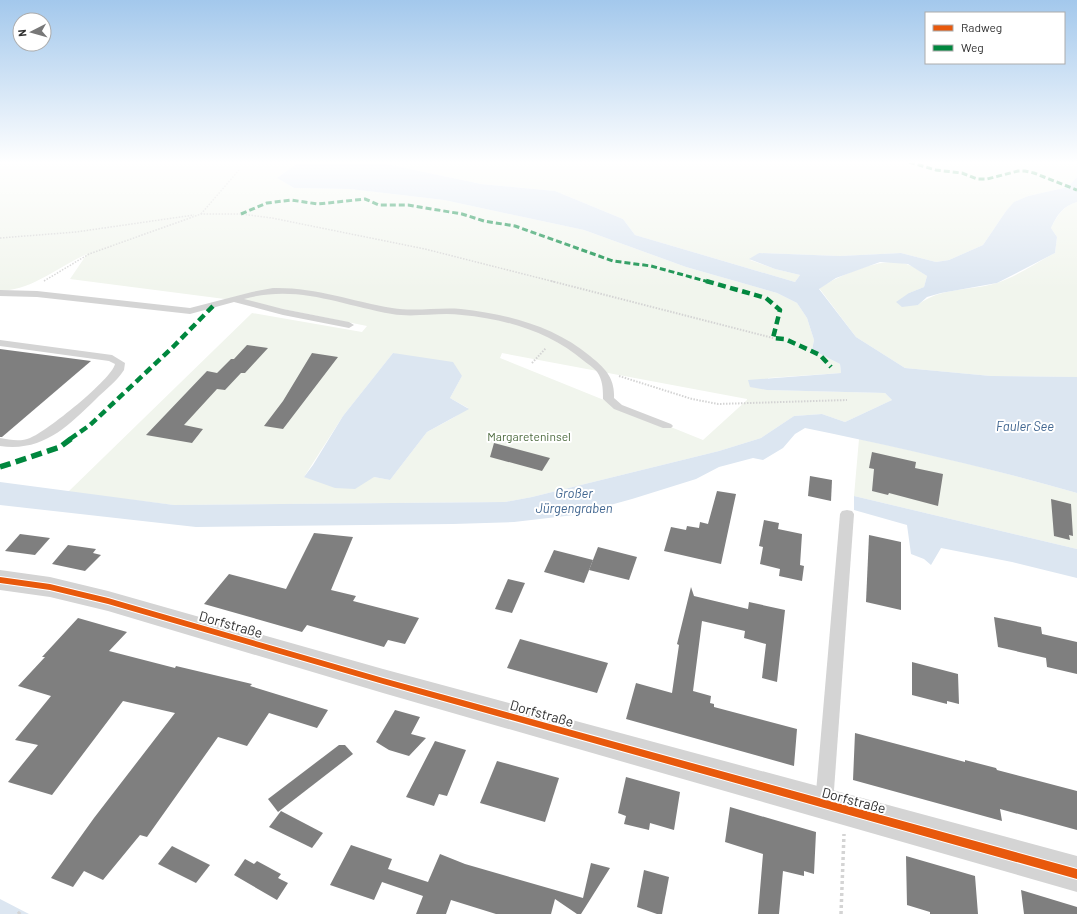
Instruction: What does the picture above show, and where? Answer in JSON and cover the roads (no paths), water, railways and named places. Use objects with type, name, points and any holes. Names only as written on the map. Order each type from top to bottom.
[{"type":"street","name":"Dorfstraße","points":[[0,580],[56,589],[108,601],[383,681],[1077,874]]},
{"type":"lane","points":[[0,293],[190,311],[208,308],[232,299],[274,291],[292,291],[323,295],[393,311],[460,312],[482,315],[536,328],[556,337],[585,356],[605,374],[609,387],[608,399],[618,407],[667,426]]},
{"type":"lane","points":[[232,299],[283,312],[349,325]]},
{"type":"lane","points":[[0,343],[112,358],[120,363],[118,370],[111,378],[50,433],[36,441],[22,444],[0,442]]},
{"type":"lane","name":"Dorfstraße","points":[[835,807],[847,514]]},
{"type":"water","points":[[466,205],[588,205],[623,219],[635,235],[795,282],[800,275],[775,269],[749,259],[759,253],[840,256],[901,253],[936,262],[949,260],[983,245],[1012,205],[1071,205],[1061,212],[1051,228],[1057,237],[1055,253],[997,283],[941,293],[927,297],[918,305],[902,307],[896,302],[909,293],[924,287],[927,276],[908,264],[880,262],[836,278],[819,289],[856,337],[905,368],[991,376],[1077,377],[1077,493],[941,458],[805,428],[795,434],[783,448],[763,460],[753,458],[719,467],[696,479],[574,515],[514,522],[196,527],[0,505],[0,482],[174,505],[505,502],[532,497],[719,451],[761,438],[794,416],[822,414],[845,422],[892,400],[885,393],[767,390],[750,387],[748,380],[841,373],[840,364],[812,350],[814,340],[807,318],[797,303],[777,293],[686,267],[584,230]]},
{"type":"water","points":[[393,353],[453,362],[462,376],[450,398],[469,409],[427,432],[390,480],[374,477],[355,489],[335,488],[304,477],[343,416]]},
{"type":"water","points":[[854,496],[1077,549],[1077,578],[1012,562],[941,548],[931,565],[924,559],[911,554],[907,525],[854,510]]},
{"type":"water","points":[[0,899],[29,914],[0,914]]},
{"type":"water label","name":"Fauler See","points":[[1025,426]]},
{"type":"water label","name":"Großer Jürgengraben","points":[[574,500]]},
{"type":"park label","name":"Margareteninsel","points":[[529,436]]}]
